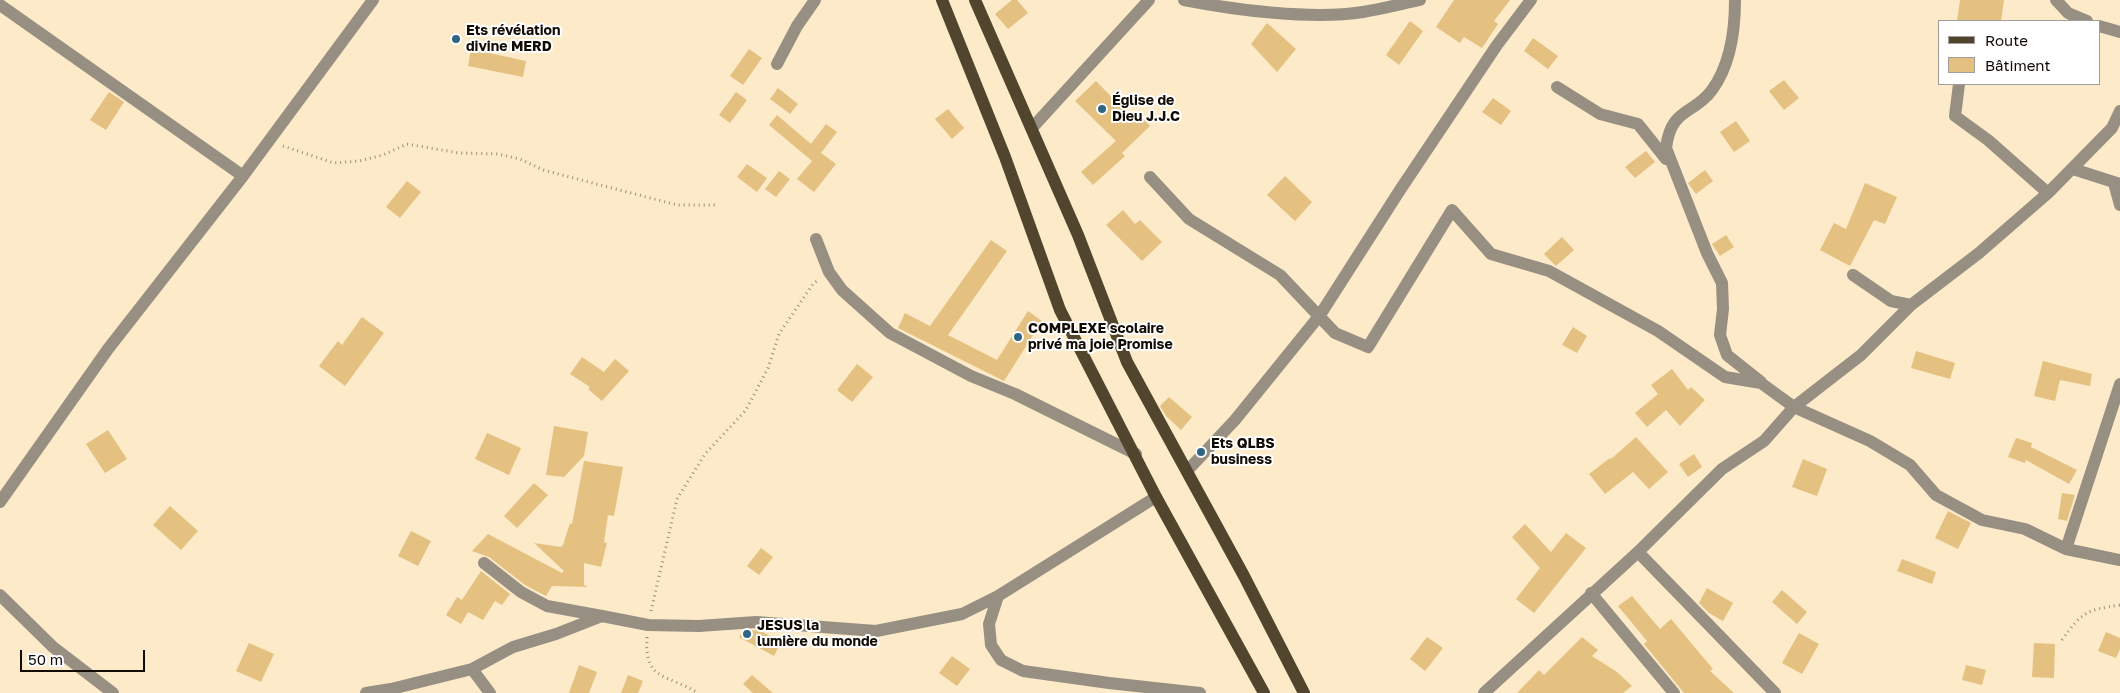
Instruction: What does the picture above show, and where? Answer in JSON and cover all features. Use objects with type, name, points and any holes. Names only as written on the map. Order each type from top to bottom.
[{"type":"main road","points":[[942,0],[1005,157],[1060,310],[1136,454],[1156,497],[1264,693]]},
{"type":"main road","points":[[975,0],[1078,235],[1127,362],[1187,471],[1304,693]]},
{"type":"street","points":[[0,502],[108,349],[243,176],[373,0]]},
{"type":"street","points":[[777,64],[797,26],[815,0]]},
{"type":"street","points":[[1032,128],[1149,0]]},
{"type":"street","points":[[1184,0],[1223,8],[1309,14],[1362,12],[1420,0]]},
{"type":"street","points":[[1187,471],[1235,420],[1320,315],[1400,190],[1497,45],[1531,0]]},
{"type":"street","points":[[1735,0],[1735,18],[1729,56],[1712,90],[1674,122],[1667,137],[1666,148],[1707,253],[1722,283],[1723,309],[1720,335],[1728,355],[1761,383],[1794,407],[1870,441],[1902,460],[1910,465],[1936,495],[1982,520],[2025,529],[2066,549],[2120,560]]},
{"type":"street","points":[[2056,0],[2068,13],[2085,20]]},
{"type":"street","points":[[0,6],[243,176]]},
{"type":"street","points":[[2100,26],[2120,32]]},
{"type":"street","points":[[1959,85],[1955,116],[1988,140],[2048,193]]},
{"type":"street","points":[[1557,87],[1600,114],[1638,124],[1663,153],[1686,197]]},
{"type":"street","points":[[1484,693],[1638,552],[1722,469],[1764,441],[1794,407],[1861,355],[1912,305],[1979,253],[2048,193],[2112,128],[2120,111]]},
{"type":"street","points":[[2073,169],[2117,184],[2120,205]]},
{"type":"street","points":[[1150,177],[1189,219],[1280,275],[1320,315],[1335,333],[1368,346],[1452,210],[1491,254],[1550,271],[1658,331],[1725,377],[1761,383]]},
{"type":"street","points":[[816,239],[829,272],[842,290],[890,333],[971,376],[1015,394],[1136,454]]},
{"type":"street","points":[[1853,275],[1891,301],[1912,305]]},
{"type":"street","points":[[2066,549],[2120,384]]},
{"type":"street","points":[[484,563],[521,592],[547,606],[648,625],[700,626],[756,622],[876,631],[962,614],[998,596],[1156,497]]},
{"type":"street","points":[[1638,552],[1775,693]]},
{"type":"street","points":[[1591,593],[1674,693]]},
{"type":"street","points":[[0,595],[53,647],[113,693]]},
{"type":"street","points":[[998,596],[989,624],[991,645],[1001,660],[1023,671],[1108,688],[1200,693]]},
{"type":"street","points":[[366,693],[391,689],[472,669],[514,647],[556,634],[602,616]]},
{"type":"street","points":[[472,669],[490,693]]},
{"type":"path","points":[[268,141],[334,163],[359,161],[383,155],[407,144],[459,153],[498,154],[520,159],[543,170],[677,205],[715,205]]},
{"type":"path","points":[[698,693],[657,675],[649,663],[646,648],[648,625],[677,499],[705,454],[746,410],[768,368],[779,334],[813,284],[829,272]]},
{"type":"path","points":[[2062,640],[2075,622],[2092,609],[2120,605]]},
{"type":"building","points":[[1012,0],[1017,0],[1028,13],[1008,29],[995,14]]},
{"type":"building","points":[[1454,0],[1510,0],[1494,21],[1498,24],[1482,48],[1464,37],[1460,43],[1436,27]]},
{"type":"building","points":[[1960,0],[2004,0],[2001,20],[1957,20]]},
{"type":"building","points":[[1410,21],[1423,31],[1399,65],[1386,55]]},
{"type":"building","points":[[1267,23],[1296,49],[1277,72],[1251,44]]},
{"type":"building","points":[[1533,38],[1558,56],[1548,69],[1524,51]]},
{"type":"building","points":[[471,49],[526,61],[523,77],[468,66]]},
{"type":"building","points":[[749,49],[762,58],[743,85],[730,76]]},
{"type":"building","points":[[1784,80],[1799,98],[1784,110],[1769,91]]},
{"type":"building","points":[[1096,81],[1135,121],[1140,115],[1150,126],[1122,153],[1125,156],[1093,185],[1081,172],[1116,141],[1075,101]]},
{"type":"building","points":[[778,88],[798,104],[790,114],[770,99]]},
{"type":"building","points":[[109,92],[124,102],[106,130],[90,120]]},
{"type":"building","points":[[736,92],[747,100],[730,123],[719,115]]},
{"type":"building","points":[[1493,98],[1511,111],[1501,125],[1482,112]]},
{"type":"building","points":[[948,109],[964,128],[952,139],[935,119]]},
{"type":"building","points":[[777,115],[811,144],[826,124],[837,132],[821,153],[836,164],[814,192],[797,179],[812,161],[769,125]]},
{"type":"building","points":[[1736,121],[1750,141],[1734,152],[1720,132]]},
{"type":"building","points":[[1646,151],[1655,162],[1635,178],[1625,167]]},
{"type":"building","points":[[747,164],[767,178],[757,192],[737,177]]},
{"type":"building","points":[[1705,170],[1713,181],[1696,194],[1688,183]]},
{"type":"building","points":[[779,171],[790,179],[776,197],[765,189]]},
{"type":"building","points":[[1285,176],[1312,202],[1295,221],[1267,195]]},
{"type":"building","points":[[407,181],[421,192],[400,218],[386,207]]},
{"type":"building","points":[[1865,183],[1897,197],[1885,224],[1874,220],[1850,266],[1820,250],[1834,223],[1846,229]]},
{"type":"building","points":[[1123,210],[1135,224],[1140,220],[1162,242],[1142,261],[1106,225]]},
{"type":"building","points":[[1726,235],[1734,247],[1720,256],[1712,244]]},
{"type":"building","points":[[1562,237],[1574,250],[1556,266],[1544,254]]},
{"type":"building","points":[[991,240],[1007,251],[948,335],[997,360],[1028,311],[1042,321],[1004,381],[898,328],[905,313],[930,326]]},
{"type":"building","points":[[362,317],[384,333],[345,386],[319,366],[338,341],[342,345]]},
{"type":"building","points":[[1573,327],[1587,336],[1577,353],[1562,345]]},
{"type":"building","points":[[1916,351],[1955,363],[1950,379],[1911,368]]},
{"type":"building","points":[[582,357],[604,372],[615,359],[629,371],[602,401],[588,389],[590,387],[570,374]]},
{"type":"building","points":[[2043,361],[2092,374],[2090,386],[2060,380],[2055,401],[2034,396]]},
{"type":"building","points":[[857,364],[873,377],[852,402],[837,390]]},
{"type":"building","points":[[1672,369],[1688,390],[1691,387],[1705,400],[1680,426],[1666,410],[1647,427],[1635,413],[1658,394],[1651,385]]},
{"type":"building","points":[[1169,397],[1192,417],[1181,430],[1166,416],[1160,406]]},
{"type":"building","points":[[554,426],[588,432],[584,456],[564,477],[546,475]]},
{"type":"building","points":[[108,430],[127,459],[105,473],[86,444]]},
{"type":"building","points":[[487,433],[521,448],[509,475],[475,459]]},
{"type":"building","points":[[1636,437],[1668,472],[1649,489],[1633,472],[1605,494],[1589,474],[1611,459]]},
{"type":"building","points":[[2016,438],[2032,443],[2031,447],[2077,470],[2069,484],[2026,460],[2025,463],[2008,457]]},
{"type":"building","points":[[1694,454],[1702,467],[1688,477],[1679,464]]},
{"type":"building","points":[[1803,459],[1827,469],[1817,496],[1792,487]]},
{"type":"building","points":[[584,461],[623,467],[614,516],[608,515],[604,542],[607,543],[601,567],[584,563],[584,585],[588,587],[552,586],[546,596],[525,585],[489,557],[472,551],[488,534],[562,573],[564,571],[534,543],[561,547],[563,545],[570,523],[572,524]]},
{"type":"building","points":[[534,483],[548,495],[517,528],[504,516]]},
{"type":"building","points":[[2062,493],[2075,495],[2067,521],[2058,519]]},
{"type":"building","points":[[170,506],[198,531],[181,550],[153,525]]},
{"type":"building","points":[[1948,511],[1971,523],[1958,549],[1935,538]]},
{"type":"building","points":[[1525,524],[1551,552],[1566,533],[1586,548],[1534,613],[1516,599],[1540,568],[1512,537]]},
{"type":"building","points":[[411,531],[431,541],[418,566],[398,556]]},
{"type":"building","points":[[761,548],[773,557],[759,575],[747,566]]},
{"type":"building","points":[[1902,559],[1936,572],[1932,584],[1897,571]]},
{"type":"building","points":[[481,571],[510,594],[502,605],[495,601],[483,620],[468,612],[461,624],[446,615],[457,597],[462,600]]},
{"type":"building","points":[[1707,588],[1733,603],[1723,621],[1709,613],[1699,603]]},
{"type":"building","points":[[1782,590],[1807,612],[1797,624],[1772,602]]},
{"type":"building","points":[[1632,596],[1660,629],[1671,619],[1713,669],[1710,671],[1734,693],[1684,693],[1644,644],[1647,641],[1618,606]]},
{"type":"building","points":[[759,630],[781,642],[774,656],[739,637],[743,631]]},
{"type":"building","points":[[2106,632],[2120,638],[2120,649],[2116,658],[2098,651]]},
{"type":"building","points":[[1799,633],[1819,644],[1802,674],[1782,663]]},
{"type":"building","points":[[1427,637],[1443,648],[1425,671],[1410,659]]},
{"type":"building","points":[[1582,637],[1598,650],[1592,656],[1617,672],[1632,686],[1623,693],[1517,693],[1539,670],[1544,675]]},
{"type":"building","points":[[249,643],[274,654],[261,682],[236,671]]},
{"type":"building","points":[[2034,643],[2055,644],[2054,678],[2032,677]]},
{"type":"building","points":[[952,656],[970,669],[957,686],[939,673]]},
{"type":"building","points":[[579,665],[597,672],[589,693],[569,693]]},
{"type":"building","points":[[1966,665],[1986,670],[1982,685],[1962,680]]},
{"type":"building","points":[[628,675],[643,681],[638,693],[621,693]]},
{"type":"building","points":[[752,675],[773,693],[753,693],[743,684]]},
{"type":"place","name":"Ets révélation divine MERD","points":[[456,39]]},
{"type":"place","name":"Église de Dieu J.J.C","points":[[1102,109]]},
{"type":"place","name":"COMPLEXE scolaire privé ma joie Promise","points":[[1018,337]]},
{"type":"place","name":"Ets QLBS business","points":[[1201,452]]},
{"type":"place","name":"JESUS la lumière du monde","points":[[747,634]]}]
